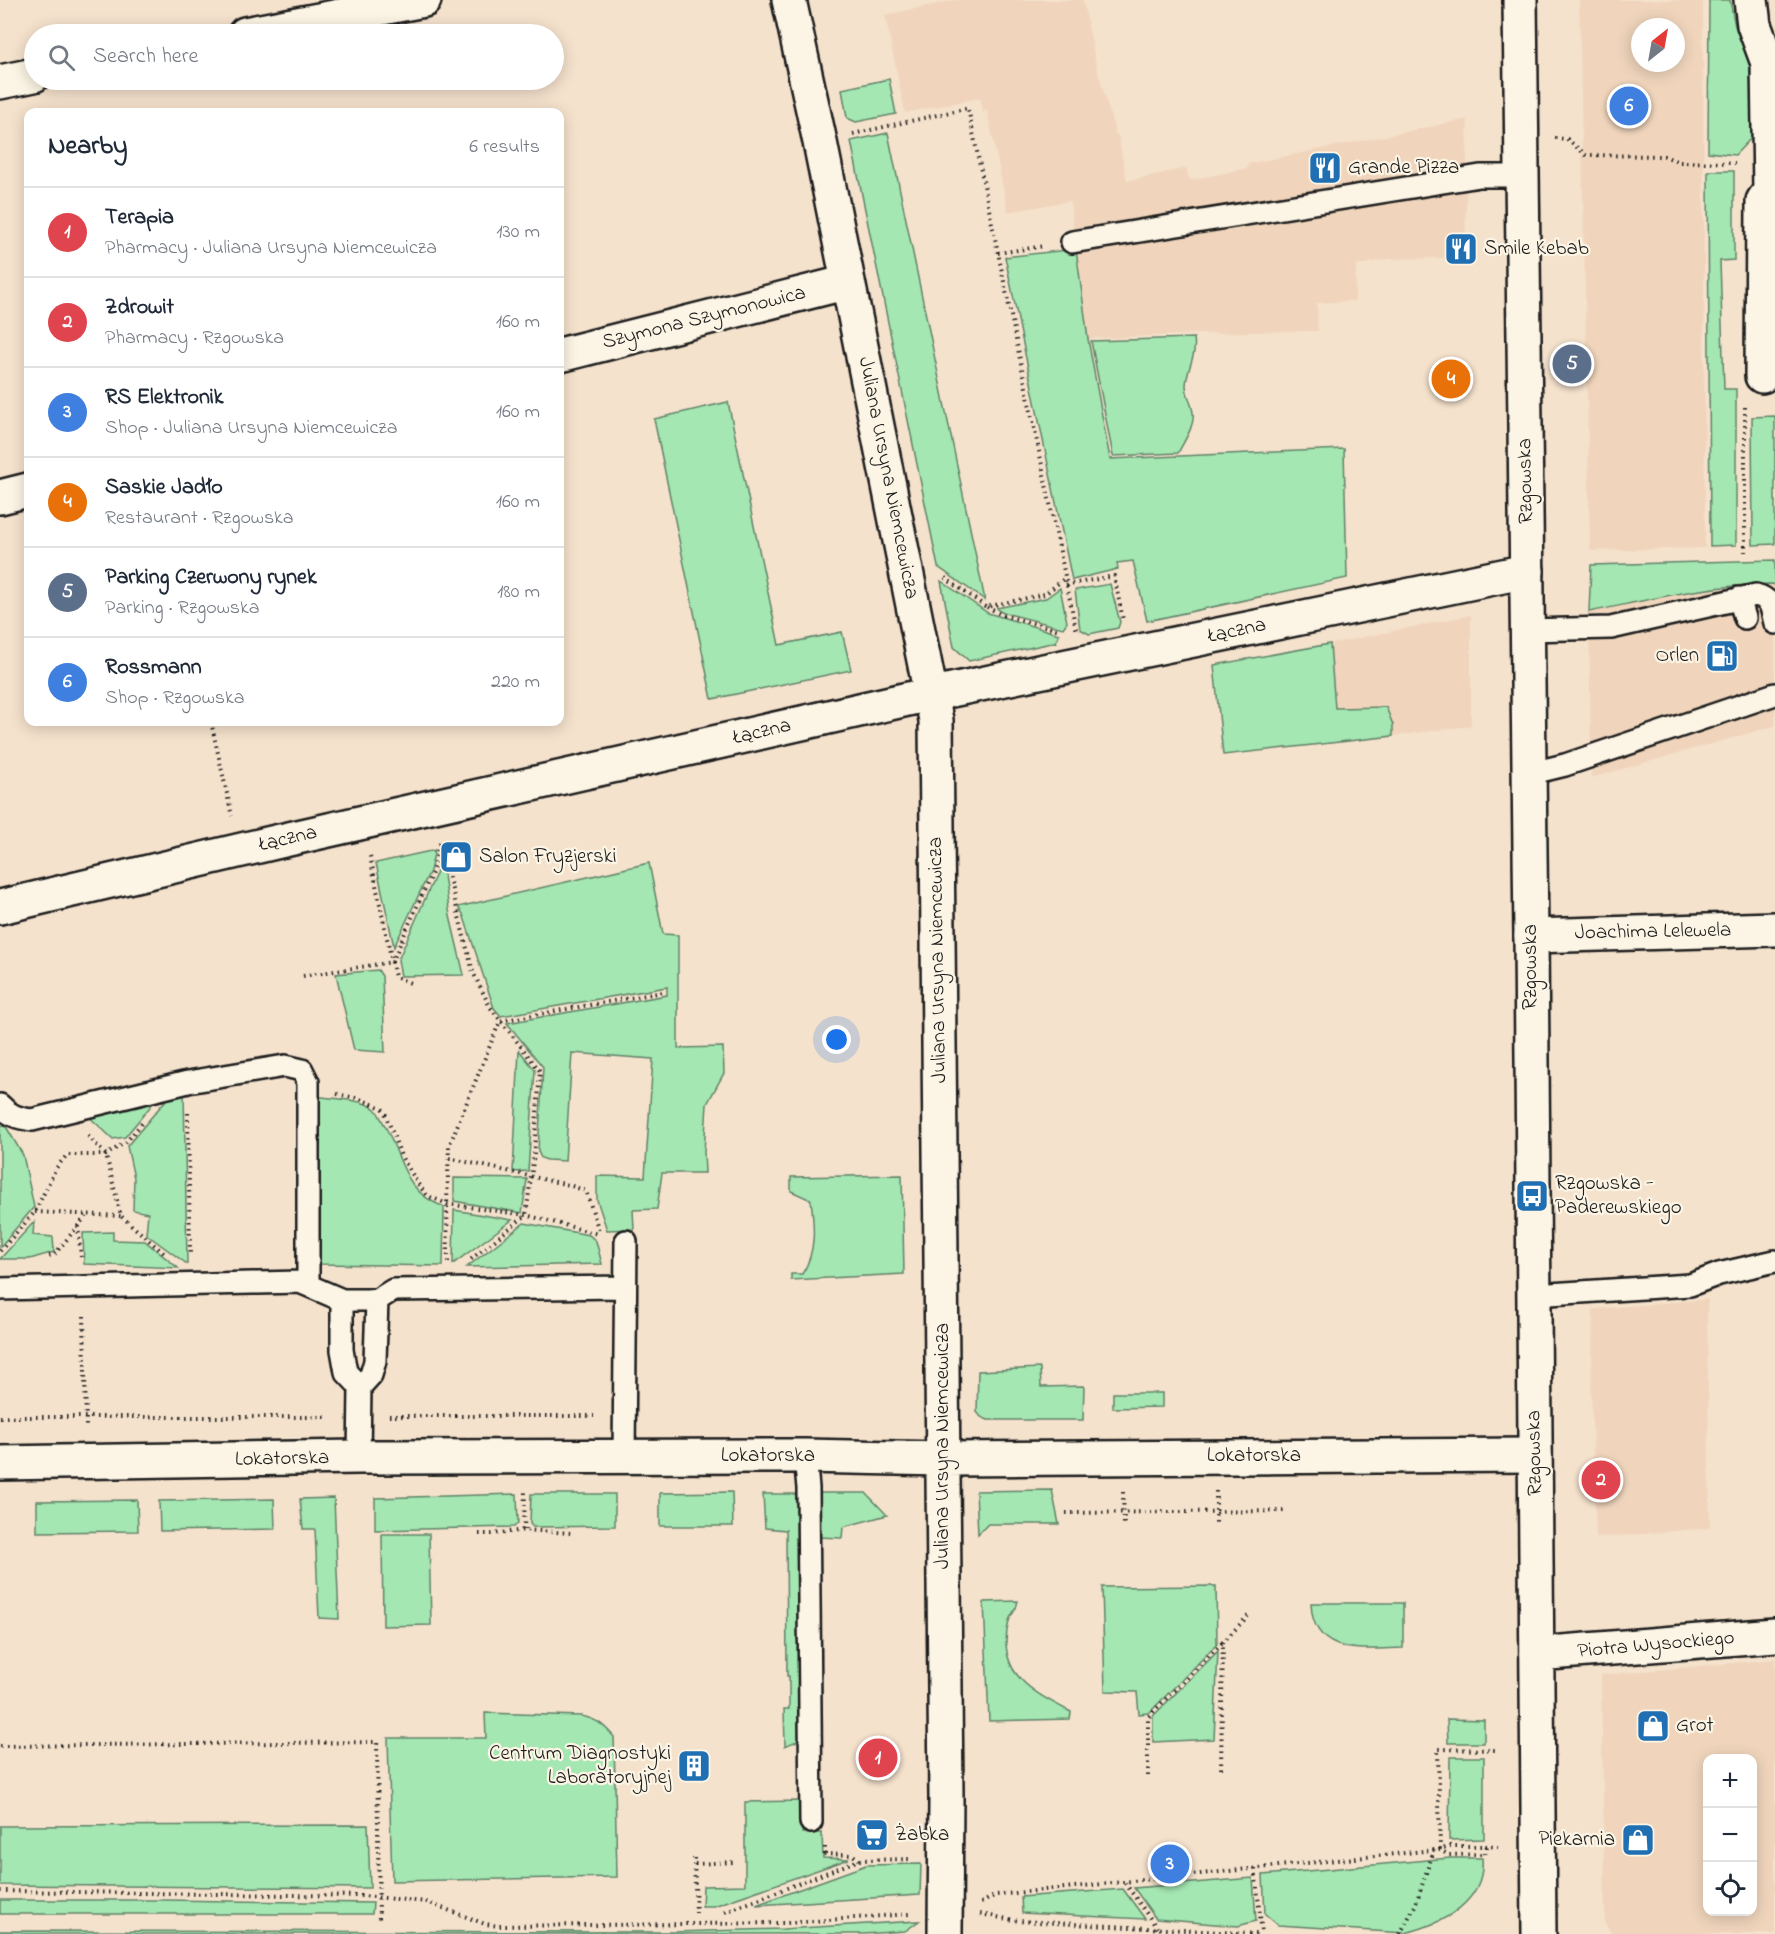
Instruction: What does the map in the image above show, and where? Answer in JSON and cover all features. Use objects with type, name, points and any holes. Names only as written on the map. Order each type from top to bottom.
[{"type":"street","points":[[297,24],[423,0]]},
{"type":"street","name":"Juliana Ursyna Niemcewicza","points":[[789,0],[820,141],[936,720],[945,1923]]},
{"type":"street","name":"Rzgowska","points":[[1520,0],[1531,936],[1539,1934]]},
{"type":"street","points":[[1751,0],[1754,25],[1768,63],[1771,182],[1763,201],[1762,376]]},
{"type":"street","points":[[0,82],[24,77]]},
{"type":"street","name":"Szymona Szymonowica","points":[[564,354],[848,282]]},
{"type":"street","points":[[0,497],[24,491]]},
{"type":"street","name":"Łączna","points":[[0,907],[280,841],[932,694],[1527,571]]},
{"type":"street","name":"Joachima Lelewela","points":[[1531,936],[1775,929]]},
{"type":"street","name":"Lokatorska","points":[[0,1463],[359,1457],[805,1456],[942,1459],[1535,1455]]},
{"type":"street","name":"Piotra Wysockiego","points":[[1537,1654],[1775,1635]]},
{"type":"lane","points":[[1072,242],[1480,176],[1522,176]]},
{"type":"lane","points":[[1526,630],[1611,628],[1742,608],[1756,595],[1765,597],[1775,623]]},
{"type":"lane","points":[[1528,774],[1565,765],[1770,689]]},
{"type":"lane","points":[[0,1105],[7,1113],[18,1118],[32,1120],[180,1084],[285,1066],[302,1070],[308,1082],[308,1284]]},
{"type":"lane","points":[[624,1457],[626,1240]]},
{"type":"lane","points":[[1534,1295],[1690,1285],[1775,1261]]},
{"type":"lane","points":[[0,1289],[300,1282],[342,1300],[376,1300],[393,1290],[625,1287]]},
{"type":"lane","points":[[342,1300],[342,1350],[346,1372],[360,1387]]},
{"type":"lane","points":[[359,1457],[360,1387],[371,1374],[375,1361],[376,1300]]},
{"type":"lane","points":[[805,1456],[808,1488],[811,1822]]},
{"type":"path","points":[[820,141],[968,108],[1077,635]]},
{"type":"path","points":[[1567,138],[1586,155],[1664,156],[1679,162],[1771,182]]},
{"type":"path","points":[[998,253],[1072,242]]},
{"type":"path","points":[[1746,552],[1745,399],[1762,376]]},
{"type":"path","points":[[941,575],[986,607],[1002,615],[1066,632]]},
{"type":"path","points":[[1066,585],[1113,576],[1124,621]]},
{"type":"path","points":[[986,607],[1045,594],[1065,578]]},
{"type":"path","points":[[212,726],[232,816]]},
{"type":"path","points":[[439,834],[473,972],[500,1021],[540,1071],[526,1215],[461,1266],[448,1289]]},
{"type":"path","points":[[392,962],[432,873],[440,842]]},
{"type":"path","points":[[369,851],[395,977],[413,984]]},
{"type":"path","points":[[303,976],[392,962]]},
{"type":"path","points":[[500,1021],[663,992]]},
{"type":"path","points":[[448,1289],[449,1146],[500,1021]]},
{"type":"path","points":[[0,1251],[35,1212],[56,1168],[67,1155],[106,1155],[126,1142],[180,1084]]},
{"type":"path","points":[[180,1084],[190,1263]]},
{"type":"path","points":[[328,1093],[360,1098],[382,1108],[401,1156],[428,1196],[447,1204],[526,1215],[601,1235],[585,1191],[569,1185],[449,1158]]},
{"type":"path","points":[[64,1113],[106,1155],[121,1216],[173,1260]]},
{"type":"path","points":[[35,1212],[121,1216]]},
{"type":"path","points":[[43,1258],[54,1255],[87,1215]]},
{"type":"path","points":[[78,1226],[84,1288],[86,1435]]},
{"type":"path","points":[[0,1417],[625,1416]]},
{"type":"path","points":[[1216,1484],[1216,1523]]},
{"type":"path","points":[[1123,1485],[1124,1524]]},
{"type":"path","points":[[524,1530],[525,1489]]},
{"type":"path","points":[[1066,1513],[1287,1511]]},
{"type":"path","points":[[478,1534],[524,1530],[571,1533]]},
{"type":"path","points":[[1148,1776],[1148,1717],[1248,1616]]},
{"type":"path","points":[[1221,1769],[1222,1642]]},
{"type":"path","points":[[0,1746],[377,1742],[379,1922]]},
{"type":"path","points":[[1440,1850],[1438,1749],[1496,1750]]},
{"type":"path","points":[[980,1903],[996,1895],[1434,1851],[1450,1846],[1498,1847]]},
{"type":"path","points":[[1440,1850],[1449,1855],[1485,1854],[1487,1846]]},
{"type":"path","points":[[1400,1934],[1415,1906],[1434,1851]]},
{"type":"path","points":[[694,1858],[696,1913]]},
{"type":"path","points":[[725,1912],[860,1860],[920,1858]]},
{"type":"path","points":[[694,1864],[735,1862]]},
{"type":"path","points":[[1255,1869],[1262,1934]]},
{"type":"path","points":[[1125,1882],[1157,1929]]},
{"type":"path","points":[[0,1891],[363,1896],[427,1902],[484,1924],[499,1926],[945,1923],[983,1914],[1019,1921],[1257,1934]]},
{"type":"shaded area","points":[[955,0],[1083,0],[1097,68],[1116,135],[1118,135],[1127,181],[1186,168],[1190,180],[1248,168],[1247,164],[1468,119],[1465,258],[1387,259],[1356,266],[1355,301],[1317,303],[1318,331],[1088,339],[1070,201],[1008,212],[987,111],[983,112],[980,98],[905,113],[885,15]]},
{"type":"shaded area","points":[[1579,0],[1703,0],[1705,548],[1590,551]]},
{"type":"shaded area","points":[[1743,584],[1775,585],[1775,726],[1591,778],[1589,612],[1710,588]]},
{"type":"shaded area","points":[[1471,615],[1471,726],[1393,736],[1386,707],[1335,708],[1330,644]]},
{"type":"shaded area","points":[[1708,1299],[1710,1528],[1596,1538],[1591,1394],[1593,1309]]},
{"type":"shaded area","points":[[1775,1659],[1775,1934],[1612,1934],[1605,1924],[1601,1675]]},
{"type":"green space","points":[[1709,0],[1730,0],[1735,26],[1757,84],[1756,133],[1735,155],[1708,152]]},
{"type":"green space","points":[[889,79],[896,114],[856,122],[847,118],[842,89]]},
{"type":"green space","points":[[888,133],[985,600],[938,567],[851,141]]},
{"type":"green space","points":[[1708,171],[1734,171],[1734,260],[1720,261],[1724,389],[1736,389],[1736,545],[1710,546]]},
{"type":"green space","points":[[1076,249],[1088,339],[1110,459],[1344,449],[1347,578],[1147,621],[1133,561],[1117,563],[1118,569],[1072,580],[1005,257]]},
{"type":"green space","points":[[1194,338],[1194,350],[1186,385],[1193,418],[1178,453],[1113,456],[1091,341]]},
{"type":"green space","points":[[728,402],[779,645],[842,632],[851,670],[712,699],[654,419]]},
{"type":"green space","points":[[1775,416],[1775,544],[1753,545],[1752,417]]},
{"type":"green space","points":[[1775,560],[1775,585],[1749,585],[1703,590],[1589,612],[1591,565]]},
{"type":"green space","points":[[941,581],[988,613],[1059,634],[1056,642],[969,661],[954,647]]},
{"type":"green space","points":[[1110,584],[1120,622],[1118,628],[1089,634],[1080,629],[1075,590]]},
{"type":"green space","points":[[1060,588],[1067,622],[1063,628],[1001,612],[997,608],[1046,598]]},
{"type":"green space","points":[[1330,644],[1335,708],[1386,707],[1393,725],[1393,736],[1223,755],[1214,665]]},
{"type":"green space","points":[[435,850],[430,871],[394,947],[376,863]]},
{"type":"green space","points":[[441,855],[450,916],[464,975],[401,976],[398,960],[436,874]]},
{"type":"green space","points":[[649,863],[663,934],[678,935],[678,1048],[723,1047],[724,1073],[707,1104],[705,1173],[662,1173],[657,1209],[633,1210],[634,1229],[607,1230],[597,1200],[597,1176],[645,1177],[653,1059],[572,1053],[565,1161],[547,1160],[541,1158],[538,1151],[543,1067],[507,1023],[667,995],[667,987],[501,1016],[494,1008],[463,914],[458,907]]},
{"type":"green space","points":[[378,970],[382,976],[385,1052],[354,1050],[336,974]]},
{"type":"green space","points":[[519,1050],[535,1070],[528,1171],[513,1172]]},
{"type":"green space","points":[[184,1090],[187,1264],[146,1234],[148,1213],[133,1210],[134,1178],[127,1146],[171,1094]]},
{"type":"green space","points":[[159,1096],[125,1137],[113,1139],[87,1115]]},
{"type":"green space","points":[[315,1096],[360,1102],[377,1111],[412,1183],[430,1200],[444,1207],[443,1266],[320,1264]]},
{"type":"green space","points":[[5,1125],[23,1155],[34,1207],[0,1247],[0,1126]]},
{"type":"green space","points":[[902,1175],[904,1274],[791,1280],[791,1274],[802,1274],[807,1265],[812,1247],[813,1228],[811,1200],[791,1191],[791,1177]]},
{"type":"green space","points":[[454,1178],[527,1179],[522,1213],[454,1201]]},
{"type":"green space","points":[[454,1210],[512,1220],[453,1264]]},
{"type":"green space","points":[[34,1222],[33,1235],[53,1237],[54,1252],[30,1259],[0,1259]]},
{"type":"green space","points":[[524,1223],[589,1235],[596,1241],[602,1264],[467,1267]]},
{"type":"green space","points":[[113,1232],[113,1240],[145,1241],[178,1268],[84,1264],[83,1233]]},
{"type":"green space","points":[[1040,1368],[1041,1387],[1084,1386],[1083,1420],[988,1420],[977,1412],[978,1371]]},
{"type":"green space","points":[[1113,1393],[1162,1393],[1162,1407],[1113,1408]]},
{"type":"green space","points":[[1052,1490],[1059,1524],[988,1524],[978,1534],[976,1491]]},
{"type":"green space","points":[[732,1492],[733,1526],[660,1526],[660,1493]]},
{"type":"green space","points":[[818,1493],[866,1493],[887,1515],[843,1527],[842,1538],[818,1537]]},
{"type":"green space","points":[[517,1494],[518,1523],[514,1527],[375,1530],[375,1498]]},
{"type":"green space","points":[[531,1494],[615,1494],[615,1526],[533,1527],[530,1524]]},
{"type":"green space","points":[[763,1494],[798,1494],[803,1734],[797,1741],[785,1746],[784,1709],[789,1709],[786,1530],[765,1528]]},
{"type":"green space","points":[[334,1498],[339,1619],[319,1618],[315,1529],[303,1529],[300,1499]]},
{"type":"green space","points":[[274,1499],[275,1529],[160,1531],[159,1501]]},
{"type":"green space","points":[[137,1500],[138,1531],[37,1532],[37,1501]]},
{"type":"green space","points":[[382,1534],[429,1534],[431,1625],[383,1626]]},
{"type":"green space","points":[[1216,1586],[1217,1644],[1149,1713],[1139,1714],[1137,1692],[1105,1691],[1102,1587]]},
{"type":"green space","points":[[1018,1601],[1009,1621],[1006,1639],[1007,1654],[1012,1667],[1031,1688],[1071,1712],[1070,1719],[989,1721],[984,1602]]},
{"type":"green space","points":[[1311,1603],[1403,1603],[1403,1648],[1357,1649],[1330,1642],[1314,1621]]},
{"type":"green space","points":[[1218,1651],[1214,1739],[1153,1742],[1153,1716]]},
{"type":"green space","points":[[485,1713],[581,1716],[600,1723],[614,1737],[617,1877],[392,1881],[388,1738],[486,1738]]},
{"type":"green space","points":[[1447,1719],[1484,1720],[1484,1743],[1448,1743]]},
{"type":"green space","points":[[1450,1757],[1484,1757],[1484,1839],[1449,1840]]},
{"type":"green space","points":[[802,1801],[802,1833],[822,1833],[823,1858],[849,1859],[714,1906],[702,1906],[703,1886],[745,1885],[745,1802]]},
{"type":"green space","points":[[368,1825],[370,1888],[0,1885],[0,1826]]},
{"type":"green space","points":[[1450,1858],[1482,1858],[1477,1887],[1459,1909],[1419,1929],[1405,1933],[1278,1925],[1265,1914],[1263,1875]]},
{"type":"green space","points":[[921,1864],[920,1895],[756,1905],[866,1865]]},
{"type":"green space","points":[[1253,1878],[1256,1921],[1238,1926],[1156,1919],[1134,1888]]},
{"type":"green space","points":[[1123,1889],[1145,1919],[1022,1913],[1021,1897]]},
{"type":"green space","points":[[0,1900],[373,1903],[372,1914],[0,1914]]},
{"type":"green space","points":[[919,1921],[905,1931],[864,1934],[0,1934],[0,1931],[673,1932],[783,1929]]},
{"type":"place","name":"Rossmann","points":[[1629,106]]},
{"type":"place","name":"Grande Pizza","points":[[1325,168]]},
{"type":"place","name":"Smile Kebab","points":[[1461,249]]},
{"type":"place","name":"Parking Czerwony rynek","points":[[1572,364]]},
{"type":"place","name":"Saskie Jadło","points":[[1451,379]]},
{"type":"place","name":"Orlen","points":[[1722,656]]},
{"type":"place","name":"Salon Fryzjerski","points":[[456,857]]},
{"type":"place","name":"Rzgowska - Paderewskiego","points":[[1532,1196]]},
{"type":"place","name":"Zdrowit","points":[[1601,1480]]},
{"type":"place","name":"Grot","points":[[1653,1726]]},
{"type":"place","name":"Terapia","points":[[878,1758]]},
{"type":"place","name":"Centrum Diagnostyki Laboratoryjnej","points":[[694,1766]]},
{"type":"place","name":"Żabka","points":[[872,1835]]},
{"type":"place","name":"Piekarnia","points":[[1638,1840]]},
{"type":"place","name":"RS Elektronik","points":[[1170,1864]]}]
